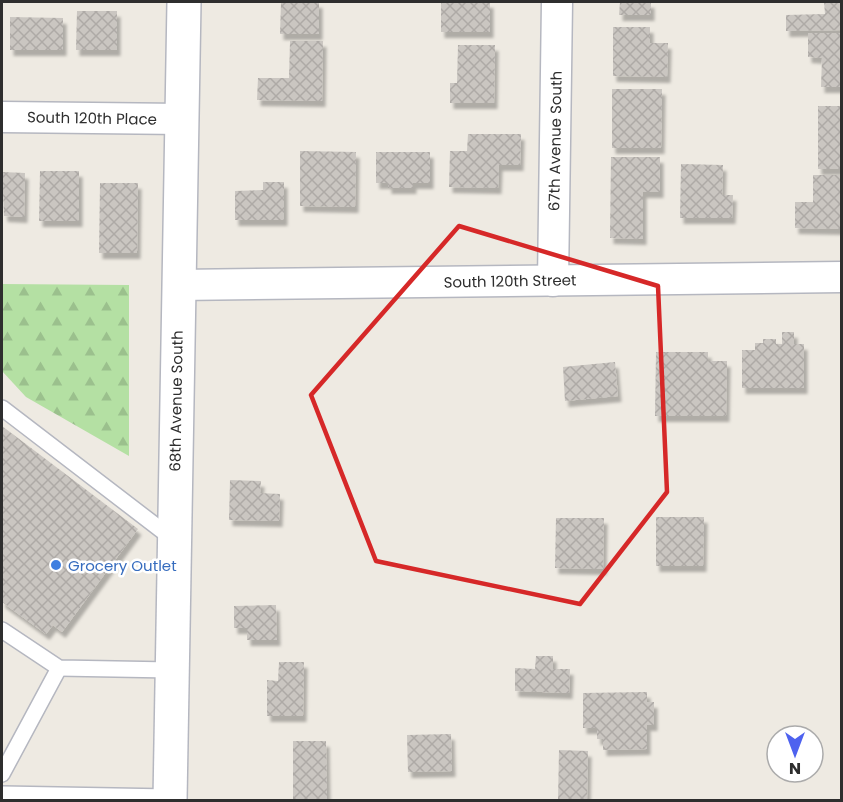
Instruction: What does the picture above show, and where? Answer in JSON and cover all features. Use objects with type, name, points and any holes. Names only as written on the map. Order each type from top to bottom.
[{"type":"street","name":"68th Avenue South","points":[[170,799],[184,2]]},
{"type":"street","name":"67th Avenue South","points":[[553,280],[557,2]]},
{"type":"street","name":"South 120th Place","points":[[2,117],[183,119]]},
{"type":"street","name":"South 120th Street","points":[[178,285],[842,277]]},
{"type":"lane","points":[[2,408],[173,539]]},
{"type":"lane","points":[[2,630],[59,668],[171,670]]},
{"type":"lane","points":[[2,774],[59,668]]},
{"type":"lane","points":[[2,794],[170,799]]},
{"type":"highlighted area","points":[[459,226],[658,286],[667,492],[580,604],[376,561],[311,395]]},
{"type":"green space","points":[[2,284],[129,285],[129,456],[26,397],[2,371]]},
{"type":"building","points":[[281,2],[319,2],[319,34],[280,34]]},
{"type":"building","points":[[441,2],[490,2],[490,32],[441,32]]},
{"type":"building","points":[[620,2],[651,2],[651,15],[619,15]]},
{"type":"building","points":[[824,2],[842,2],[842,30],[786,31],[786,15],[825,14]]},
{"type":"building","points":[[77,11],[117,11],[117,50],[76,50]]},
{"type":"building","points":[[10,17],[63,18],[63,50],[10,50]]},
{"type":"building","points":[[613,27],[650,27],[650,43],[668,43],[667,77],[613,76]]},
{"type":"building","points":[[808,33],[842,33],[842,87],[821,87],[822,58],[808,57]]},
{"type":"building","points":[[290,41],[323,41],[322,101],[257,100],[258,78],[289,78]]},
{"type":"building","points":[[458,45],[495,45],[494,103],[450,103],[450,83],[457,83]]},
{"type":"building","points":[[612,89],[662,89],[661,148],[612,148]]},
{"type":"building","points":[[818,106],[842,106],[842,169],[818,169]]},
{"type":"building","points":[[468,134],[521,134],[520,165],[499,165],[498,188],[449,187],[450,151],[467,151]]},
{"type":"building","points":[[300,151],[356,152],[355,207],[300,206]]},
{"type":"building","points":[[376,152],[430,152],[430,183],[413,183],[413,188],[388,188],[388,183],[376,183]]},
{"type":"building","points":[[611,157],[660,157],[660,192],[643,192],[643,239],[610,238]]},
{"type":"building","points":[[681,164],[723,165],[722,195],[733,195],[732,218],[680,218]]},
{"type":"building","points":[[40,171],[79,171],[79,221],[39,221]]},
{"type":"building","points":[[2,172],[25,173],[24,217],[4,216]]},
{"type":"building","points":[[813,175],[842,175],[842,229],[795,228],[795,202],[813,202]]},
{"type":"building","points":[[263,182],[284,182],[284,220],[235,220],[235,191],[263,190]]},
{"type":"building","points":[[100,183],[138,183],[137,253],[99,253]]},
{"type":"building","points":[[782,332],[794,332],[794,344],[804,344],[804,388],[742,388],[742,350],[755,350],[755,343],[763,343],[763,339],[776,339],[776,344],[782,344]]},
{"type":"building","points":[[656,352],[708,352],[708,361],[727,361],[726,416],[655,416]]},
{"type":"building","points":[[615,362],[618,396],[565,401],[563,367]]},
{"type":"building","name":"Grocery Outlet","points":[[2,426],[138,529],[62,632],[53,625],[46,634],[2,602]]},
{"type":"building","points":[[230,480],[261,481],[260,493],[280,494],[279,521],[229,520]]},
{"type":"building","points":[[656,517],[704,517],[703,566],[656,566]]},
{"type":"building","points":[[556,518],[604,518],[603,569],[555,568]]},
{"type":"building","points":[[276,605],[277,640],[247,640],[247,628],[234,628],[234,606]]},
{"type":"building","points":[[536,656],[553,656],[553,669],[570,669],[569,693],[515,691],[515,668],[535,669]]},
{"type":"building","points":[[279,662],[304,662],[303,716],[267,716],[267,680],[278,681]]},
{"type":"building","points":[[647,692],[647,702],[654,702],[654,725],[647,725],[647,749],[603,750],[603,739],[597,739],[597,728],[583,728],[583,693]]},
{"type":"building","points":[[451,734],[452,771],[408,772],[407,735]]},
{"type":"building","points":[[293,741],[326,741],[327,800],[293,800]]},
{"type":"building","points":[[559,750],[588,751],[587,800],[558,800]]},
{"type":"place","name":"Grocery Outlet","points":[[56,565]]}]
